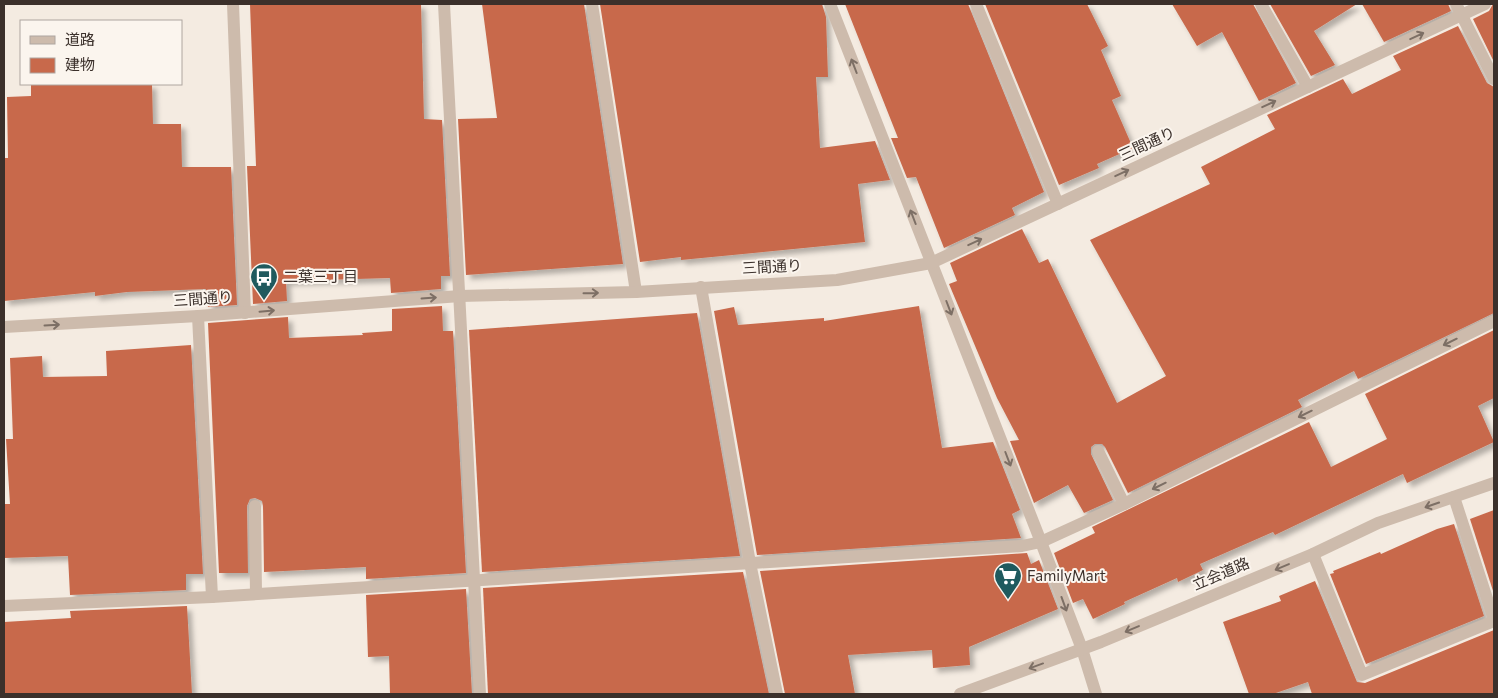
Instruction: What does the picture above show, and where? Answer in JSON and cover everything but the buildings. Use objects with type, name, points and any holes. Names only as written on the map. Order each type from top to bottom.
[{"type":"street","points":[[233,4],[246,313]]},
{"type":"street","points":[[444,4],[476,581],[480,694]]},
{"type":"street","points":[[592,4],[636,292]]},
{"type":"street","points":[[830,4],[1041,542],[1082,649],[1096,694]]},
{"type":"street","points":[[976,4],[1058,204]]},
{"type":"street","points":[[1261,4],[1308,86]]},
{"type":"street","name":"三間通り","points":[[4,328],[246,313],[460,296],[636,292],[836,280],[931,263],[1308,86],[1459,9],[1485,4]]},
{"type":"street","points":[[1459,9],[1494,79]]},
{"type":"street","points":[[701,288],[750,563],[778,694]]},
{"type":"street","points":[[198,316],[212,597]]},
{"type":"street","points":[[4,606],[212,597],[1022,546],[1041,542],[1124,504],[1494,321]]},
{"type":"street","points":[[1098,451],[1124,504]]},
{"type":"street","name":"立会道路","points":[[960,694],[1082,649],[1313,554],[1378,523],[1494,483]]},
{"type":"street","points":[[1313,554],[1362,675],[1494,620],[1454,497]]},
{"type":"street","points":[[255,506],[256,594]]},
{"type":"place","name":"二葉三丁目","points":[[264,301]]},
{"type":"place","name":"FamilyMart","points":[[1008,600]]}]
